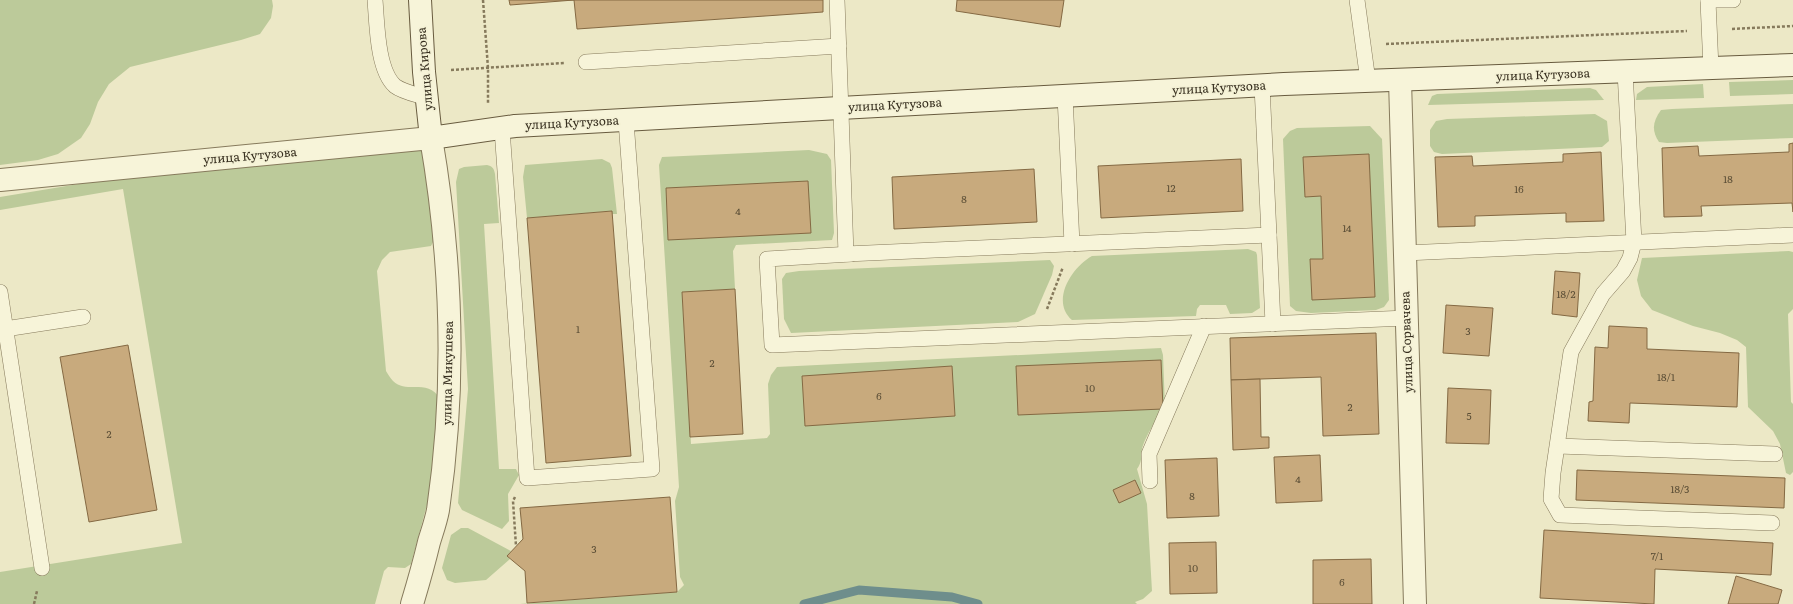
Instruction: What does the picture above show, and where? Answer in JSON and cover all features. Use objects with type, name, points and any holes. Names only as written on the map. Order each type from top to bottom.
[{"type":"street","name":"улица Кирова","points":[[420,0],[431,138]]},
{"type":"street","name":"улица Кутузова","points":[[0,180],[431,138],[502,128],[626,120],[1368,81],[1793,65]]},
{"type":"street","name":"улица Сорвачева","points":[[1400,80],[1415,604]]},
{"type":"street","name":"улица Микушева","points":[[412,604],[438,512],[446,454],[450,371],[448,305],[441,197],[431,138]]},
{"type":"lane","points":[[374,0],[380,46],[387,76],[396,87],[427,98]]},
{"type":"lane","points":[[837,0],[846,254],[851,254]]},
{"type":"lane","points":[[1357,0],[1368,81]]},
{"type":"lane","points":[[1710,68],[1708,1],[1733,0]]},
{"type":"lane","points":[[586,62],[839,46]]},
{"type":"lane","points":[[1625,71],[1634,242],[1630,258],[1623,271],[1603,294],[1571,352],[1551,499],[1560,515],[1772,523]]},
{"type":"lane","points":[[1262,86],[1273,324]]},
{"type":"lane","points":[[1065,96],[1072,244]]},
{"type":"lane","points":[[502,128],[527,478],[652,469],[626,120]]},
{"type":"lane","points":[[1269,235],[767,259],[772,345],[1407,318]]},
{"type":"lane","points":[[1405,253],[1793,235]]},
{"type":"lane","points":[[0,292],[42,568]]},
{"type":"lane","points":[[5,329],[82,317]]},
{"type":"lane","points":[[1150,481],[1149,454],[1204,326]]},
{"type":"lane","points":[[1558,446],[1775,454]]},
{"type":"path","points":[[482,0],[488,68],[488,104]]},
{"type":"path","points":[[1364,44],[1793,26]]},
{"type":"path","points":[[448,70],[586,62]]},
{"type":"path","points":[[1038,334],[1072,244]]},
{"type":"path","points":[[516,546],[513,501],[527,478]]},
{"type":"green space","points":[[0,0],[272,0],[273,6],[271,18],[260,34],[130,67],[109,84],[98,102],[90,124],[81,138],[58,154],[38,160],[0,165]]},
{"type":"green space","points":[[1793,80],[1793,94],[1730,96],[1729,82]]},
{"type":"green space","points":[[1703,84],[1704,98],[1636,100],[1637,94],[1647,87]]},
{"type":"green space","points":[[1590,88],[1596,90],[1604,100],[1428,105],[1432,96],[1437,94]]},
{"type":"green space","points":[[1793,104],[1793,138],[1667,143],[1659,142],[1656,138],[1654,130],[1656,118],[1661,110]]},
{"type":"green space","points":[[1595,114],[1607,121],[1609,141],[1602,147],[1442,154],[1434,152],[1430,146],[1430,130],[1436,121],[1447,119]]},
{"type":"green space","points":[[1370,126],[1382,139],[1389,300],[1384,307],[1376,310],[1311,313],[1296,311],[1290,306],[1283,139],[1290,131],[1297,128]]},
{"type":"green space","points":[[424,143],[436,236],[431,246],[390,252],[382,260],[377,271],[386,371],[392,380],[399,385],[405,387],[430,389],[436,393],[441,400],[432,486],[411,564],[405,568],[388,567],[384,571],[375,604],[0,604],[0,572],[182,543],[123,189],[0,210],[0,197],[121,177]]},
{"type":"green space","points":[[809,150],[827,154],[831,160],[834,233],[832,240],[736,245],[733,251],[735,289],[682,292],[691,444],[767,438],[770,434],[768,384],[771,375],[777,367],[1161,348],[1163,355],[1165,408],[1155,421],[1145,439],[1142,449],[1141,462],[1137,469],[1147,504],[1152,591],[1143,599],[1135,602],[1137,604],[520,604],[677,592],[684,585],[680,577],[675,501],[679,487],[659,165],[662,157]]},
{"type":"green space","points":[[602,159],[610,163],[612,168],[617,214],[612,214],[611,211],[527,218],[523,177],[525,165]]},
{"type":"green space","points":[[490,166],[495,172],[499,223],[484,224],[499,469],[516,469],[519,475],[508,494],[509,521],[502,529],[462,510],[458,503],[468,389],[456,182],[459,169],[464,167]]},
{"type":"green space","points":[[1248,249],[1256,252],[1257,255],[1260,308],[1252,313],[1230,314],[1226,305],[1200,305],[1197,309],[1196,316],[1072,320],[1066,312],[1063,304],[1063,294],[1071,276],[1084,261],[1092,256]]},
{"type":"green space","points":[[1793,252],[1793,309],[1788,314],[1791,402],[1793,404],[1793,472],[1790,475],[1786,473],[1780,444],[1773,431],[1748,407],[1746,347],[1737,340],[1720,333],[1693,326],[1652,310],[1641,296],[1637,280],[1642,258]]},
{"type":"green space","points":[[1050,260],[1054,266],[1052,275],[1035,314],[1018,322],[791,333],[784,319],[782,279],[786,273],[799,271]]},
{"type":"green space","points":[[461,528],[468,528],[511,551],[507,556],[510,559],[486,580],[455,583],[447,580],[442,568],[451,535]]},
{"type":"building","points":[[509,0],[574,0],[510,5]]},
{"type":"building","points":[[574,0],[823,0],[823,12],[577,29]]},
{"type":"building","points":[[957,0],[1064,0],[1060,27],[956,11]]},
{"type":"building","points":[[1793,143],[1793,212],[1792,203],[1701,206],[1702,216],[1664,217],[1662,148],[1698,146],[1699,156],[1789,152],[1789,144]]},
{"type":"building","points":[[1601,152],[1604,221],[1566,222],[1566,213],[1475,216],[1475,226],[1438,227],[1435,157],[1472,156],[1473,166],[1563,162],[1563,154]]},
{"type":"building","points":[[1369,154],[1375,297],[1312,300],[1310,259],[1323,259],[1321,196],[1305,197],[1303,157]]},
{"type":"building","points":[[1241,159],[1243,211],[1101,218],[1098,166]]},
{"type":"building","points":[[1034,169],[1037,222],[894,229],[892,177]]},
{"type":"building","points":[[808,181],[811,233],[668,240],[666,188]]},
{"type":"building","points":[[612,211],[631,456],[546,463],[527,218]]},
{"type":"building","points":[[1555,271],[1580,273],[1577,317],[1552,314]]},
{"type":"building","points":[[735,289],[743,434],[690,437],[682,292]]},
{"type":"building","points":[[1446,305],[1493,308],[1489,356],[1443,353]]},
{"type":"building","points":[[1609,326],[1647,328],[1647,349],[1739,353],[1737,407],[1630,403],[1629,423],[1588,421],[1589,402],[1593,401],[1595,347],[1608,348]]},
{"type":"building","points":[[1376,333],[1379,434],[1323,436],[1321,377],[1231,380],[1230,338]]},
{"type":"building","points":[[128,345],[157,510],[89,522],[60,357]]},
{"type":"building","points":[[1161,360],[1163,409],[1018,415],[1016,366]]},
{"type":"building","points":[[952,366],[955,416],[805,426],[802,376]]},
{"type":"building","points":[[1260,379],[1261,437],[1269,437],[1269,448],[1233,450],[1231,380]]},
{"type":"building","points":[[1448,388],[1491,390],[1489,444],[1446,443]]},
{"type":"building","points":[[1320,455],[1322,501],[1276,503],[1274,457]]},
{"type":"building","points":[[1217,458],[1219,516],[1167,518],[1165,460]]},
{"type":"building","points":[[1577,470],[1785,478],[1784,508],[1576,500]]},
{"type":"building","points":[[1135,480],[1141,493],[1119,503],[1113,490]]},
{"type":"building","points":[[670,497],[677,592],[527,603],[525,571],[507,556],[523,539],[520,508]]},
{"type":"building","points":[[1544,530],[1773,543],[1771,575],[1655,569],[1654,604],[1540,598]]},
{"type":"building","points":[[1216,542],[1217,593],[1170,594],[1169,543]]},
{"type":"building","points":[[1371,559],[1372,604],[1313,604],[1313,560]]},
{"type":"building","points":[[1736,576],[1782,590],[1778,604],[1728,604]]},
{"type":"waterway","points":[[804,604],[859,590],[952,597],[978,604]]}]
